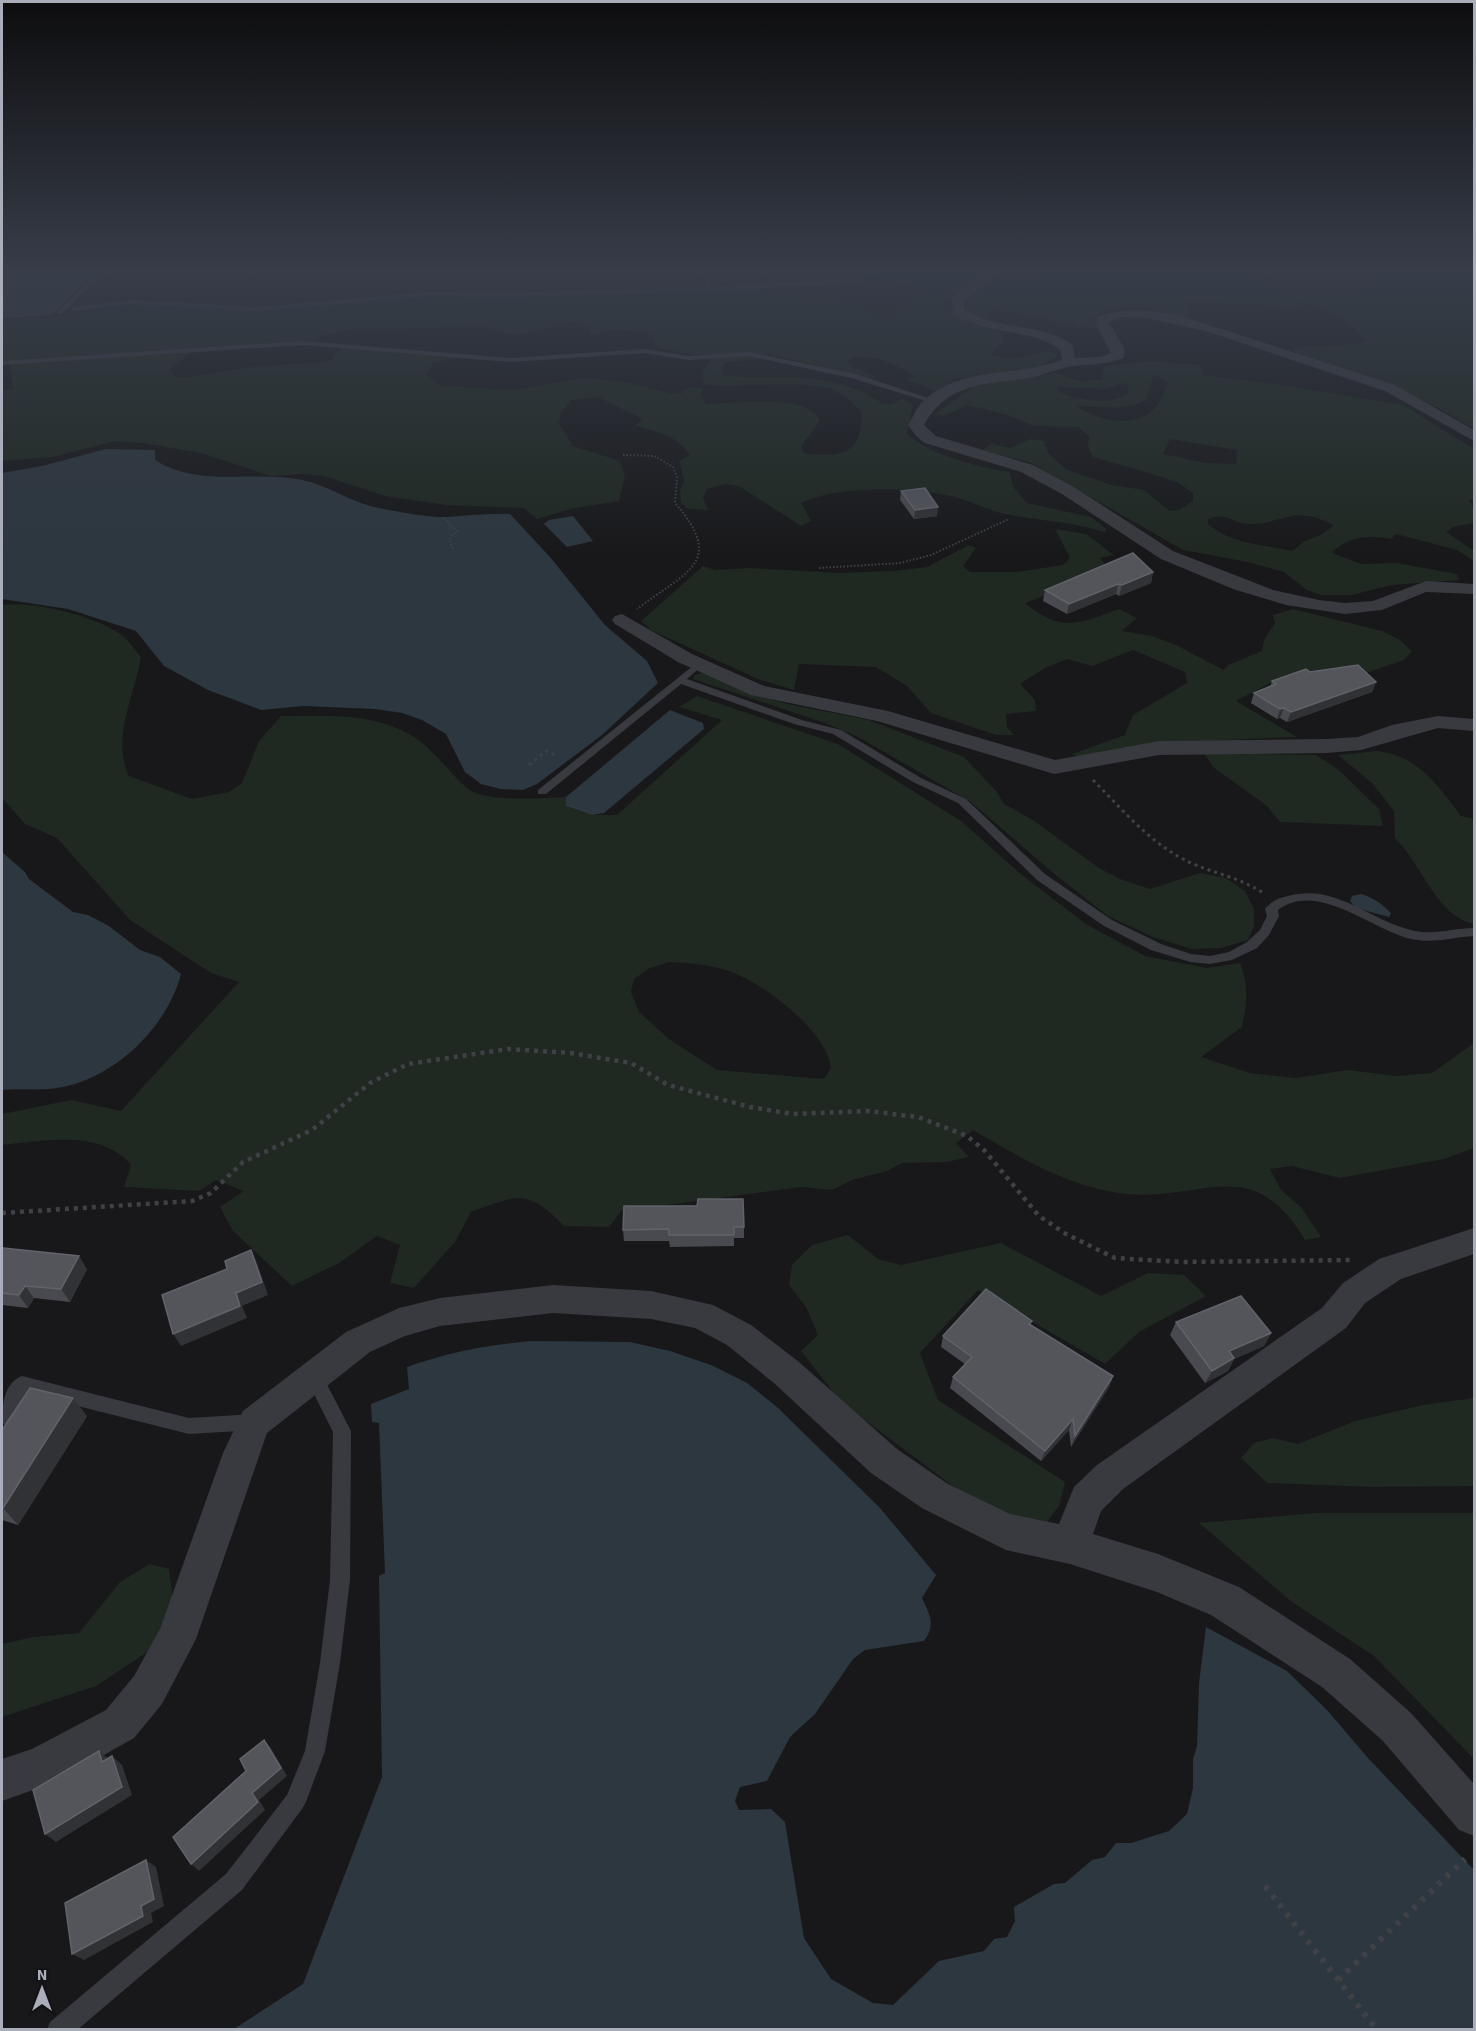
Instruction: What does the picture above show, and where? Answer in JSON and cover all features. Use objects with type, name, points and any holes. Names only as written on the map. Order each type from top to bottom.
[{"type":"street","points":[[1062,365],[1033,373],[965,382],[925,407],[916,425],[926,438],[1022,467],[1044,478],[1167,555],[1261,591],[1313,605],[1347,609],[1381,605],[1420,588],[1447,586],[1474,589]]},
{"type":"street","points":[[1322,365],[1390,388],[1413,399],[1474,436]]},
{"type":"street","points":[[622,620],[699,664],[758,691],[881,715],[1054,767],[1078,764],[1135,750],[1327,746],[1361,742],[1400,730],[1438,722],[1474,725]]},
{"type":"street","points":[[1071,1545],[1087,1500],[1110,1477],[1334,1318],[1354,1293],[1390,1269],[1474,1241]]},
{"type":"street","points":[[2,1780],[41,1767],[120,1724],[148,1690],[176,1639],[241,1453],[255,1422],[357,1342],[399,1323],[440,1312],[553,1299],[651,1305],[701,1315],[739,1335],[787,1373],[884,1461],[935,1496],[1006,1532],[1071,1545],[1158,1573],[1225,1601],[1285,1637],[1336,1673],[1397,1727],[1474,1815]]},
{"type":"lane","points":[[800,365],[853,376],[933,401]]},
{"type":"lane","points":[[542,792],[699,664]]},
{"type":"lane","points":[[678,680],[798,722],[837,732],[917,780],[962,801],[1041,877],[1108,923],[1156,947],[1190,958],[1210,960],[1232,956],[1252,945],[1265,932],[1273,916],[1271,909],[1276,904],[1304,899],[1333,900],[1378,921],[1426,938],[1461,931],[1474,932]]},
{"type":"lane","points":[[58,2030],[234,1882],[295,1803],[311,1761],[330,1663],[339,1580],[342,1431],[314,1376]]},
{"type":"lane","points":[[2,1417],[22,1384],[189,1426],[255,1422]]},
{"type":"path","points":[[622,620],[701,557],[700,541],[691,522],[675,503],[677,476],[673,468],[661,458],[650,455],[623,455]]},
{"type":"path","points":[[444,518],[457,531],[449,539],[454,551]]},
{"type":"path","points":[[819,568],[900,564],[931,555],[1010,519]]},
{"type":"path","points":[[529,765],[546,752],[568,760]]},
{"type":"path","points":[[1078,764],[1150,838],[1184,859],[1250,883],[1276,904]]},
{"type":"path","points":[[2,1213],[129,1204],[168,1204],[192,1200],[211,1193],[243,1162],[312,1130],[370,1083],[408,1064],[508,1049],[571,1053],[631,1063],[668,1085],[750,1107],[793,1114],[868,1111],[918,1117],[968,1136],[984,1150],[1039,1216],[1066,1234],[1115,1258],[1181,1262],[1358,1260],[1390,1269]]},
{"type":"path","points":[[1338,1980],[1465,1859]]},
{"type":"path","points":[[1265,1886],[1377,2030]]},
{"type":"shaded area","points":[[10,365],[175,365],[169,370],[174,376],[182,378],[251,367],[283,365],[432,365],[427,375],[441,386],[516,390],[584,378],[625,382],[680,394],[689,387],[703,388],[701,395],[706,404],[786,403],[801,406],[813,412],[820,421],[801,447],[804,453],[839,454],[854,445],[861,426],[861,411],[847,398],[831,389],[817,386],[705,385],[703,372],[707,365],[724,365],[721,372],[724,376],[806,378],[846,386],[865,393],[882,404],[892,404],[902,399],[913,404],[907,434],[917,441],[955,459],[1009,472],[1014,488],[1027,503],[1091,517],[1106,529],[1105,532],[1003,513],[950,496],[895,490],[874,489],[835,493],[801,503],[811,521],[801,526],[739,486],[725,484],[707,489],[703,498],[708,510],[689,509],[681,503],[680,491],[684,480],[679,461],[690,455],[685,448],[666,435],[635,426],[642,419],[598,397],[571,400],[561,413],[559,423],[573,446],[620,461],[625,475],[619,501],[574,508],[537,519],[524,508],[446,505],[385,496],[324,476],[304,474],[271,476],[201,453],[143,443],[115,441],[53,457],[2,461],[2,390],[13,389]]},
{"type":"shaded area","points":[[813,365],[851,365],[876,376],[873,379]]},
{"type":"shaded area","points":[[895,365],[1042,365],[1034,369],[954,379],[937,391],[906,380],[914,376]]},
{"type":"shaded area","points":[[1197,365],[1203,369],[1201,375],[1403,405],[1474,449],[1474,499],[1469,500],[1474,510],[1474,523],[1453,527],[1446,532],[1474,551],[1474,561],[1457,550],[1396,534],[1391,539],[1359,538],[1345,543],[1332,553],[1361,564],[1397,563],[1457,574],[1459,580],[1391,585],[1352,595],[1321,595],[1307,590],[1284,572],[1247,562],[1183,550],[1031,463],[982,450],[991,444],[1010,448],[1030,439],[1044,441],[1048,453],[1067,470],[1112,485],[1144,490],[1170,511],[1179,510],[1193,501],[1193,493],[1179,483],[1093,457],[1088,447],[1089,437],[1079,427],[1033,426],[1008,415],[967,405],[944,416],[936,415],[937,412],[974,387],[992,382],[1055,373],[1079,381],[1102,380],[1104,366]],"holes":[[[1153,376],[1161,377],[1168,383],[1155,408],[1147,415],[1137,419],[1127,421],[1105,419],[1076,406],[1112,408],[1138,404],[1146,400]],[[1121,383],[1128,385],[1128,393],[1103,401],[1067,395],[1059,392],[1057,387],[1107,389]],[[1170,439],[1237,450],[1236,464],[1206,463],[1163,454]],[[1297,515],[1315,517],[1334,525],[1321,535],[1304,541],[1293,551],[1238,540],[1217,531],[1208,524],[1208,519],[1220,516],[1256,524]]]},
{"type":"shaded area","points":[[1330,365],[1474,365],[1474,429],[1410,394]]},
{"type":"shaded area","points":[[106,449],[155,450],[155,460],[190,474],[227,477],[283,477],[302,480],[370,506],[408,513],[439,517],[510,514],[550,557],[605,625],[647,661],[658,683],[602,735],[537,784],[523,790],[501,789],[481,784],[465,772],[446,734],[422,720],[402,713],[375,709],[303,706],[261,710],[208,690],[164,666],[136,631],[68,609],[2,599],[2,473],[42,466]]},
{"type":"shaded area","points":[[573,516],[593,541],[567,547],[544,524],[549,520]]},
{"type":"shaded area","points":[[1055,529],[1086,534],[1114,555],[1100,558],[1110,571],[1025,603],[1050,619],[1070,623],[1081,622],[1119,609],[1137,618],[1122,631],[1152,636],[1176,645],[1224,670],[1228,665],[1262,651],[1264,640],[1275,623],[1273,615],[1293,609],[1382,631],[1400,640],[1412,651],[1404,660],[1369,672],[1329,670],[1276,680],[1236,701],[1297,737],[1150,743],[1081,758],[1072,754],[1125,735],[1133,715],[1187,683],[1185,672],[1133,650],[1092,666],[1067,659],[1045,668],[1020,684],[1035,700],[1036,711],[1006,714],[1007,727],[1014,735],[996,735],[931,713],[907,686],[876,667],[799,664],[794,690],[760,680],[651,630],[641,621],[703,566],[715,570],[749,568],[840,573],[892,571],[927,567],[969,545],[976,548],[963,566],[970,572],[1017,572],[1063,565],[1070,558]]},
{"type":"shaded area","points":[[2,605],[46,607],[78,615],[107,626],[125,638],[141,657],[123,732],[124,762],[129,776],[192,799],[229,792],[242,783],[259,741],[281,716],[331,716],[380,722],[411,735],[419,740],[460,782],[475,793],[500,798],[566,797],[566,806],[592,815],[617,815],[722,720],[679,707],[697,696],[838,744],[961,821],[1022,875],[1086,924],[1145,956],[1207,968],[1240,963],[1245,979],[1246,995],[1242,1027],[1201,1057],[1250,1073],[1296,1078],[1347,1070],[1397,1076],[1432,1073],[1474,1043],[1474,1148],[1444,1159],[1340,1178],[1292,1166],[1270,1169],[1281,1190],[1301,1207],[1321,1237],[1305,1240],[1285,1213],[1266,1197],[1246,1189],[1204,1188],[1155,1194],[1106,1191],[1047,1170],[973,1130],[956,1143],[969,1157],[947,1162],[902,1163],[887,1171],[852,1180],[832,1190],[801,1187],[621,1211],[609,1227],[564,1226],[531,1200],[511,1199],[471,1212],[455,1242],[414,1288],[390,1283],[400,1245],[377,1236],[339,1263],[292,1286],[233,1231],[220,1207],[244,1191],[216,1180],[199,1191],[124,1187],[131,1165],[119,1154],[104,1146],[88,1142],[53,1140],[2,1145],[2,1114],[71,1100],[121,1111],[239,982],[211,973],[130,920],[57,838],[25,824],[2,798]],"holes":[[[669,962],[726,970],[747,979],[778,999],[819,1040],[827,1054],[831,1068],[824,1079],[717,1070],[669,1039],[639,1012],[631,992],[634,979],[650,968]]]},
{"type":"shaded area","points":[[702,673],[747,692],[788,704],[869,720],[964,757],[997,792],[1004,804],[1033,820],[1099,868],[1120,879],[1150,889],[1200,873],[1226,878],[1245,891],[1254,909],[1254,926],[1248,940],[1221,948],[1192,949],[1153,937],[1108,916],[1052,872],[971,802],[860,738],[825,723],[693,679],[695,675]]},
{"type":"shaded area","points":[[670,710],[703,723],[704,729],[604,813],[592,815],[566,806],[566,797]]},
{"type":"shaded area","points":[[1377,751],[1404,758],[1415,765],[1435,783],[1461,816],[1471,818],[1474,822],[1474,924],[1450,911],[1430,888],[1395,838],[1394,811],[1372,783],[1338,755]]},
{"type":"shaded area","points":[[1204,753],[1316,755],[1339,770],[1379,809],[1383,826],[1280,822],[1266,805],[1214,768]]},
{"type":"shaded area","points":[[2,852],[25,872],[29,879],[73,912],[88,915],[109,926],[140,950],[160,957],[181,974],[164,1013],[135,1048],[117,1063],[78,1083],[50,1089],[2,1090]]},
{"type":"shaded area","points":[[1361,894],[1384,906],[1391,913],[1389,917],[1356,908],[1350,901],[1352,896]]},
{"type":"shaded area","points":[[848,1235],[878,1259],[901,1265],[1001,1243],[1101,1296],[1148,1273],[1184,1275],[1206,1296],[1139,1332],[1105,1364],[978,1290],[920,1353],[938,1400],[1065,1482],[1059,1506],[1046,1523],[1003,1516],[954,1487],[841,1402],[801,1351],[818,1335],[806,1307],[789,1285],[792,1265],[812,1245]]},
{"type":"shaded area","points":[[531,1341],[630,1342],[670,1351],[711,1365],[747,1383],[777,1407],[880,1508],[936,1575],[922,1598],[931,1625],[924,1641],[865,1650],[853,1659],[815,1714],[790,1737],[767,1781],[740,1787],[735,1801],[739,1810],[771,1809],[785,1822],[804,1938],[831,1979],[873,2003],[893,2005],[939,1961],[984,1951],[994,1939],[1007,1937],[1015,1921],[1014,1907],[1054,1884],[1065,1883],[1092,1860],[1105,1857],[1116,1843],[1131,1843],[1169,1831],[1187,1814],[1193,1788],[1199,1683],[1206,1627],[1287,1671],[1327,1710],[1368,1758],[1474,1870],[1474,2029],[234,2029],[303,1984],[382,1777],[379,1576],[385,1573],[379,1423],[372,1422],[371,1404],[409,1389],[407,1367],[468,1350]]},
{"type":"shaded area","points":[[1474,1398],[1474,1486],[1373,1487],[1267,1483],[1241,1458],[1254,1443],[1272,1438],[1298,1444],[1355,1421],[1423,1405]]},
{"type":"shaded area","points":[[1315,1513],[1474,1513],[1474,1759],[1374,1656],[1292,1602],[1199,1523]]},
{"type":"shaded area","points":[[150,1564],[169,1569],[173,1600],[152,1649],[96,1686],[2,1717],[2,1644],[33,1637],[79,1633],[120,1582]]},
{"type":"building","points":[[925,488],[938,507],[915,510],[901,491]]},
{"type":"building","points":[[1133,553],[1153,572],[1069,604],[1045,590]]},
{"type":"building","points":[[1358,665],[1376,682],[1291,712],[1284,708],[1280,709],[1254,693],[1276,684],[1272,681],[1306,669],[1310,672]]},
{"type":"building","points":[[698,1199],[743,1199],[744,1227],[734,1227],[734,1235],[669,1235],[669,1229],[623,1230],[624,1206],[697,1206]]},
{"type":"building","points":[[3,1248],[79,1256],[61,1289],[25,1286],[19,1295],[2,1293]]},
{"type":"building","points":[[251,1250],[262,1282],[236,1293],[240,1306],[173,1334],[162,1295],[227,1269],[225,1261]]},
{"type":"building","points":[[986,1289],[1032,1321],[1029,1324],[1113,1376],[1075,1436],[1073,1419],[1045,1451],[953,1377],[972,1357],[943,1336]]},
{"type":"building","points":[[1241,1296],[1271,1333],[1229,1351],[1234,1358],[1212,1371],[1176,1322]]},
{"type":"building","points":[[30,1388],[73,1398],[2,1508],[2,1430]]},
{"type":"building","points":[[264,1740],[281,1768],[252,1793],[258,1802],[191,1864],[173,1837],[246,1771],[240,1759]]},
{"type":"building","points":[[99,1751],[102,1762],[112,1756],[122,1787],[45,1834],[33,1790]]},
{"type":"building","points":[[146,1860],[154,1899],[141,1906],[143,1916],[72,1954],[65,1903]]}]
